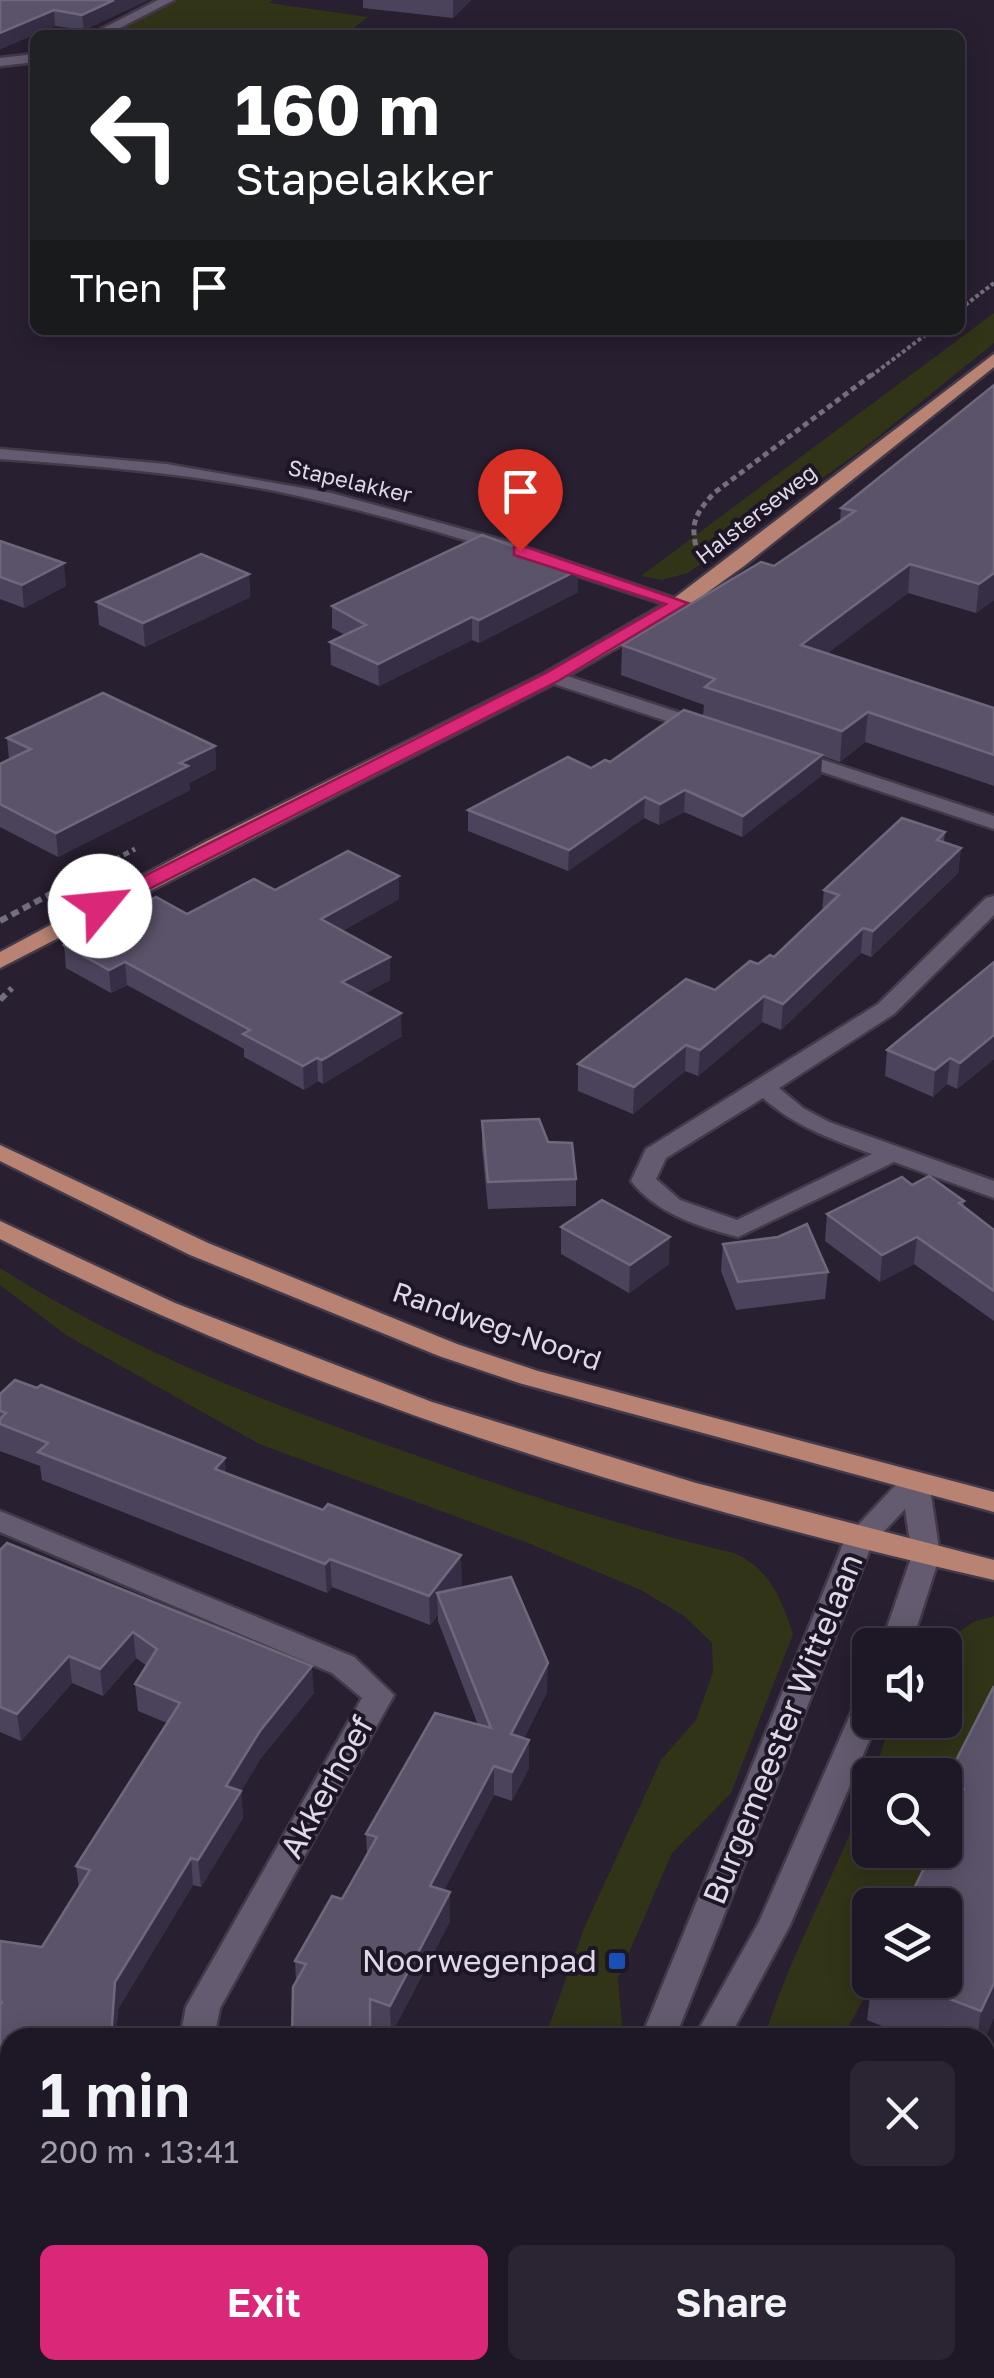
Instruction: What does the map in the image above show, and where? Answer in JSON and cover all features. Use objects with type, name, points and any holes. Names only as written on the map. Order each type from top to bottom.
[{"type":"main road","name":"Halsterseweg","points":[[0,961],[197,855],[552,677],[680,603],[738,562],[994,359]]},
{"type":"main road","name":"Randweg-Noord","points":[[0,1152],[199,1248],[448,1350],[529,1377],[994,1502]]},
{"type":"main road","points":[[0,1229],[306,1369],[477,1429],[859,1539],[994,1570]]},
{"type":"street","points":[[106,30],[168,0]]},
{"type":"street","points":[[0,62],[30,59]]},
{"type":"street","name":"Stapelakker","points":[[0,454],[157,466],[329,497],[450,528],[680,603]]},
{"type":"street","points":[[552,677],[732,736]]},
{"type":"street","points":[[770,749],[994,823]]},
{"type":"street","points":[[896,1152],[738,1230],[671,1205],[643,1181],[655,1154],[886,1009],[994,903]]},
{"type":"street","points":[[764,1087],[794,1113],[820,1127],[994,1190]]},
{"type":"street","points":[[902,1628],[926,1555],[915,1482]]},
{"type":"street","name":"Burgemeester Wittelaan","points":[[662,2028],[859,1539],[915,1482]]},
{"type":"street","name":"Akkerhoef","points":[[0,1521],[343,1664],[379,1695],[203,2007],[200,2028]]},
{"type":"street","points":[[716,2028],[774,1926],[855,1738]]},
{"type":"path","points":[[965,304],[994,283]]},
{"type":"path","name":"Halsterseweg","points":[[659,596],[698,563],[698,546],[690,530],[693,516],[714,494],[925,335]]},
{"type":"green space","points":[[177,0],[273,0],[269,3],[368,17],[351,30],[118,30]]},
{"type":"green space","points":[[994,313],[994,343],[859,452],[688,573],[662,580],[641,576],[965,335]]},
{"type":"green space","points":[[0,1268],[99,1325],[254,1395],[533,1496],[734,1553],[765,1576],[779,1597],[793,1634],[731,1793],[672,1853],[618,1978],[622,2028],[548,2028],[585,1926],[661,1760],[696,1720],[713,1672],[712,1643],[684,1616],[641,1590],[528,1543],[259,1444],[66,1335],[0,1285]]},
{"type":"green space","points":[[994,1616],[994,1727],[962,1794],[962,1758],[879,1758],[886,1738],[962,1738],[962,1630]]},
{"type":"green space","points":[[852,1827],[852,1868],[926,1868],[917,1888],[852,1888],[852,1998],[864,1998],[848,2028],[767,2028]]},
{"type":"building","points":[[0,0],[114,0],[82,15],[54,10],[0,33]]},
{"type":"building","points":[[994,385],[994,573],[979,584],[910,564],[801,645],[994,708],[994,755],[868,712],[842,731],[705,687],[715,679],[622,645],[761,562],[774,566],[855,511],[841,508]]},
{"type":"building","points":[[482,535],[578,570],[479,620],[472,617],[378,664],[330,642],[366,625],[332,606]]},
{"type":"building","points":[[0,541],[64,563],[22,585],[0,577]]},
{"type":"building","points":[[201,554],[249,574],[143,623],[97,602]]},
{"type":"building","points":[[103,693],[215,746],[180,763],[188,766],[56,833],[0,804],[0,764],[31,749],[7,738]]},
{"type":"building","points":[[684,710],[822,755],[743,816],[685,790],[660,804],[645,797],[569,850],[468,810],[568,757],[591,768],[605,760],[610,762]]},
{"type":"building","points":[[902,818],[945,832],[937,840],[961,848],[873,931],[863,928],[783,1004],[764,996],[700,1050],[686,1045],[634,1087],[578,1064],[686,979],[715,990],[750,961],[758,964],[770,955],[774,957],[839,895],[824,890]]},
{"type":"building","points":[[348,851],[399,876],[321,919],[390,957],[342,982],[401,1013],[322,1060],[317,1058],[303,1066],[243,1034],[250,1030],[125,962],[109,970],[64,945],[156,897],[187,914],[254,879],[275,890]]},
{"type":"building","points":[[994,962],[994,1035],[960,1063],[950,1058],[935,1070],[887,1050]]},
{"type":"building","points":[[539,1119],[548,1142],[572,1143],[576,1179],[488,1182],[482,1121]]},
{"type":"building","points":[[929,1176],[964,1201],[959,1203],[994,1230],[994,1291],[917,1237],[882,1255],[827,1214],[902,1177],[912,1185]]},
{"type":"building","points":[[602,1200],[670,1237],[630,1265],[561,1227]]},
{"type":"building","points":[[807,1224],[828,1272],[738,1282],[723,1244],[778,1237]]},
{"type":"building","points":[[15,1380],[37,1388],[41,1385],[225,1458],[215,1469],[323,1510],[328,1504],[461,1555],[429,1596],[330,1559],[325,1564],[38,1452],[48,1443],[0,1424],[6,1413],[0,1411],[0,1394]]},
{"type":"building","points":[[7,1543],[312,1666],[260,1731],[226,1786],[241,1791],[198,1860],[191,1858],[115,1982],[112,2028],[0,2028],[0,1941],[42,1947],[90,1870],[76,1866],[180,1703],[135,1684],[157,1649],[133,1632],[100,1669],[69,1656],[17,1714],[0,1707],[0,1550]]},
{"type":"building","points":[[511,1577],[548,1663],[511,1734],[529,1740],[512,1772],[494,1766],[430,1886],[450,1892],[390,2006],[370,1999],[370,2028],[292,2028],[293,1987],[306,1964],[295,1961],[332,1896],[342,1899],[377,1837],[366,1834],[435,1713],[491,1728],[437,1593]]},
{"type":"building","points":[[994,1686],[994,1983],[981,2011],[947,1998],[962,1998],[962,1888],[914,1888],[924,1868],[962,1868],[964,1789],[962,1758],[957,1758]]},
{"type":"place","name":"Noorwegenpad","points":[[617,1961]]},
{"type":"route","points":[[100,906],[552,677],[680,603],[520,551]]}]
